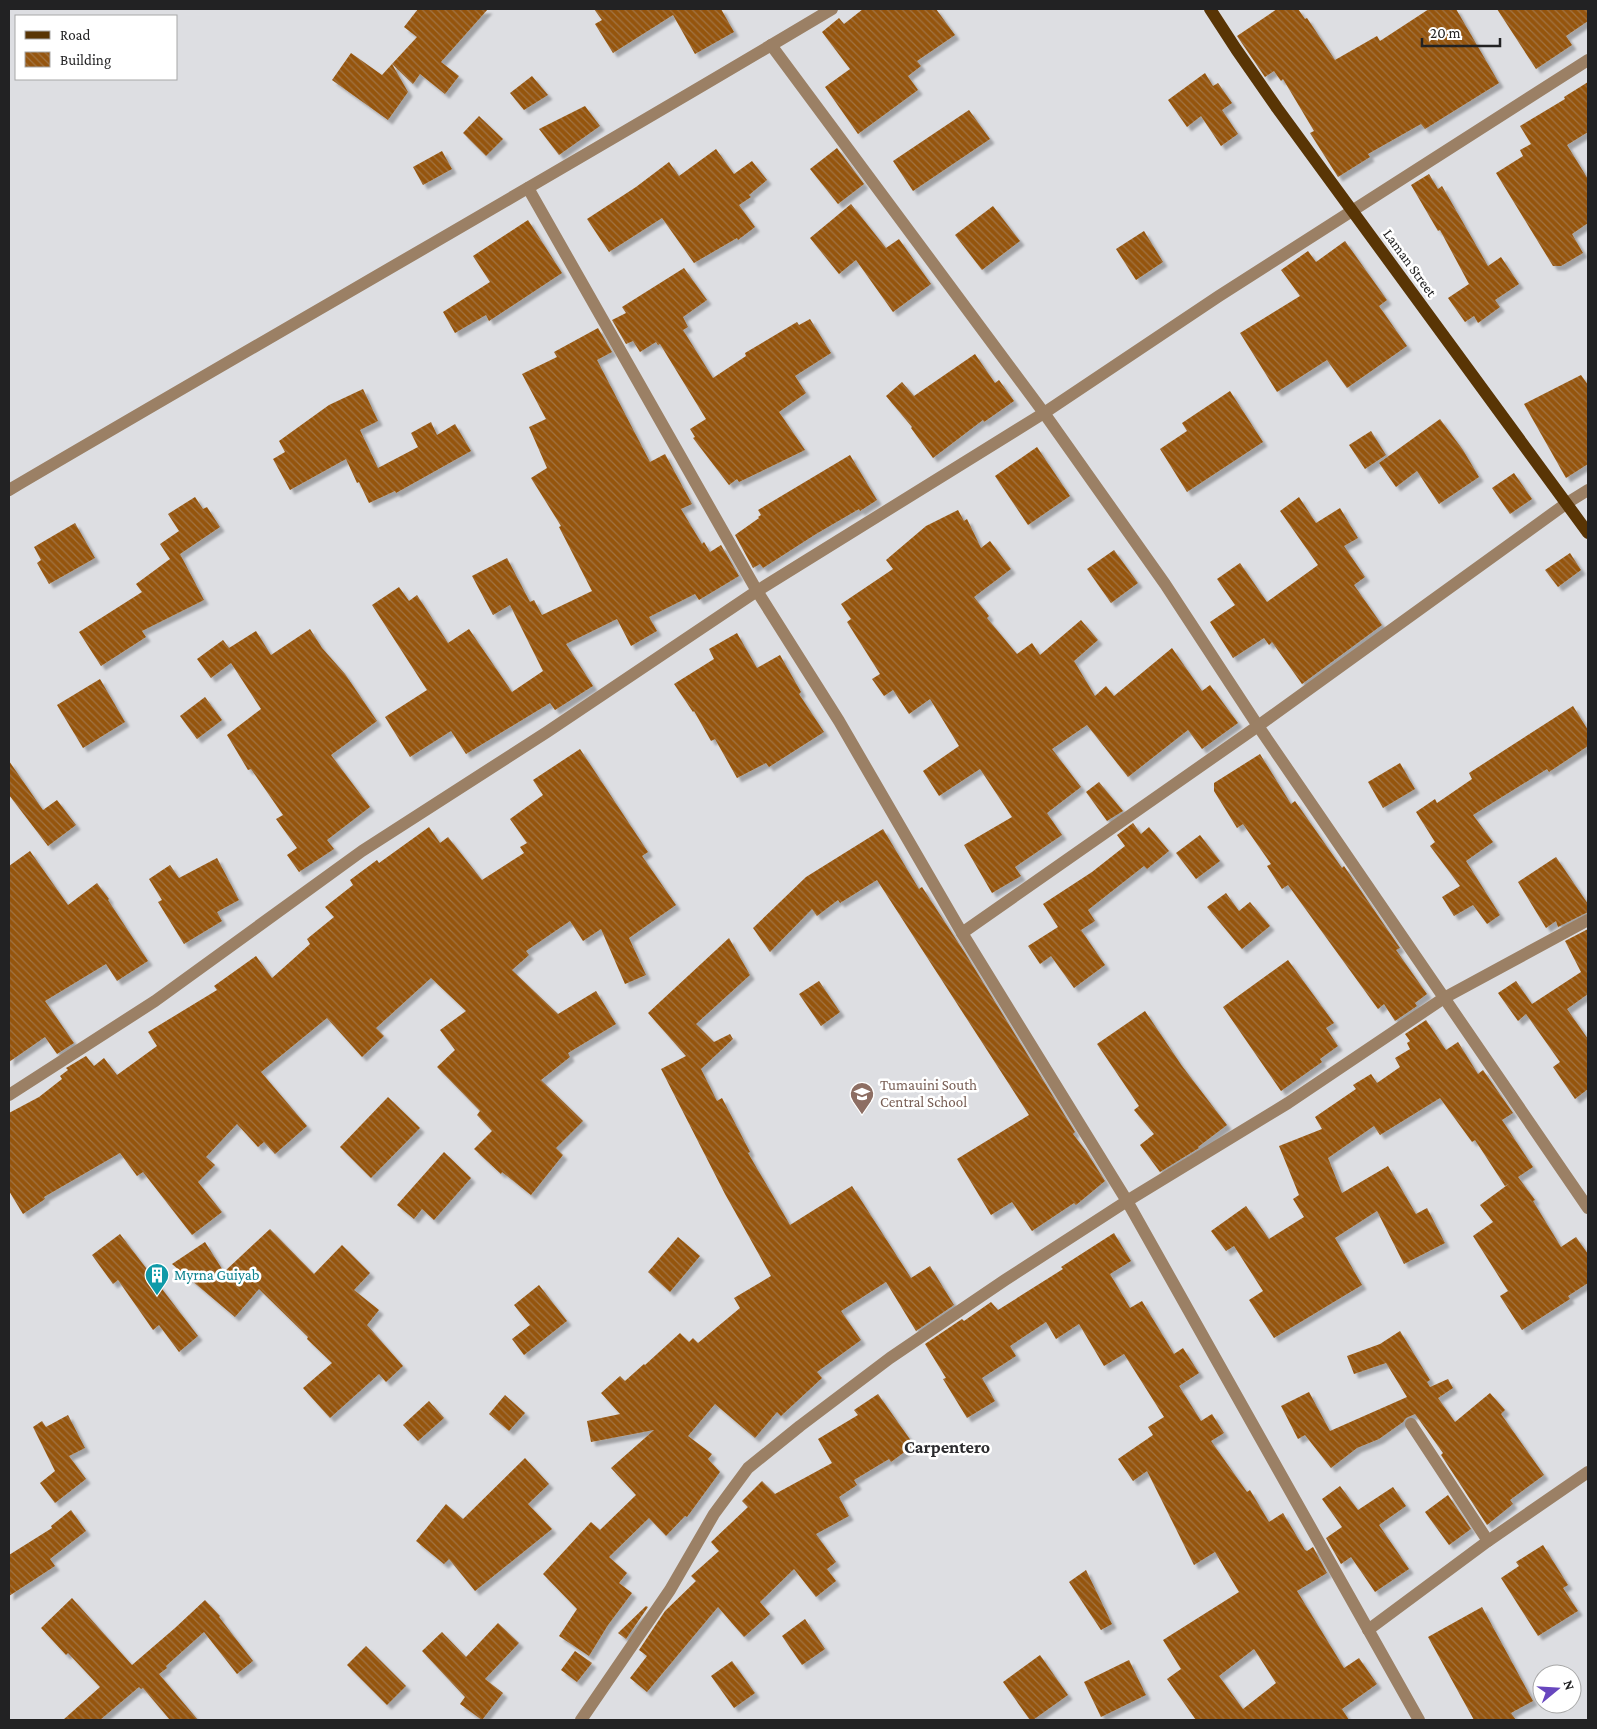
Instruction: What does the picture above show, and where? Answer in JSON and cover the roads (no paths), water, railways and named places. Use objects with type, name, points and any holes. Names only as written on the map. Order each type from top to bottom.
[{"type":"main road","name":"Laman Street","points":[[1210,9],[1236,49],[1352,211],[1588,533]]},
{"type":"street","points":[[9,490],[832,9]]},
{"type":"street","points":[[771,46],[1044,413],[1165,584],[1258,726],[1588,1208]]},
{"type":"street","points":[[9,1095],[155,1001],[362,851],[548,732],[757,592],[1044,413],[1352,211],[1588,60]]},
{"type":"street","points":[[528,188],[757,592],[839,721],[962,933],[1127,1200],[1419,1720]]},
{"type":"street","points":[[962,933],[1258,726],[1567,503],[1588,490]]},
{"type":"street","points":[[581,1720],[670,1590],[714,1514],[748,1468],[890,1358],[1004,1280],[1127,1200],[1288,1103],[1444,998],[1588,920]]},
{"type":"street","points":[[1411,1424],[1488,1542]]},
{"type":"street","points":[[1368,1630],[1588,1472]]},
{"type":"place","name":"Tumauini South Central School","points":[[862,1115]]},
{"type":"place","name":"Myrna Guiyab","points":[[157,1296]]},
{"type":"district","name":"Carpentero","points":[[947,1447]]}]
